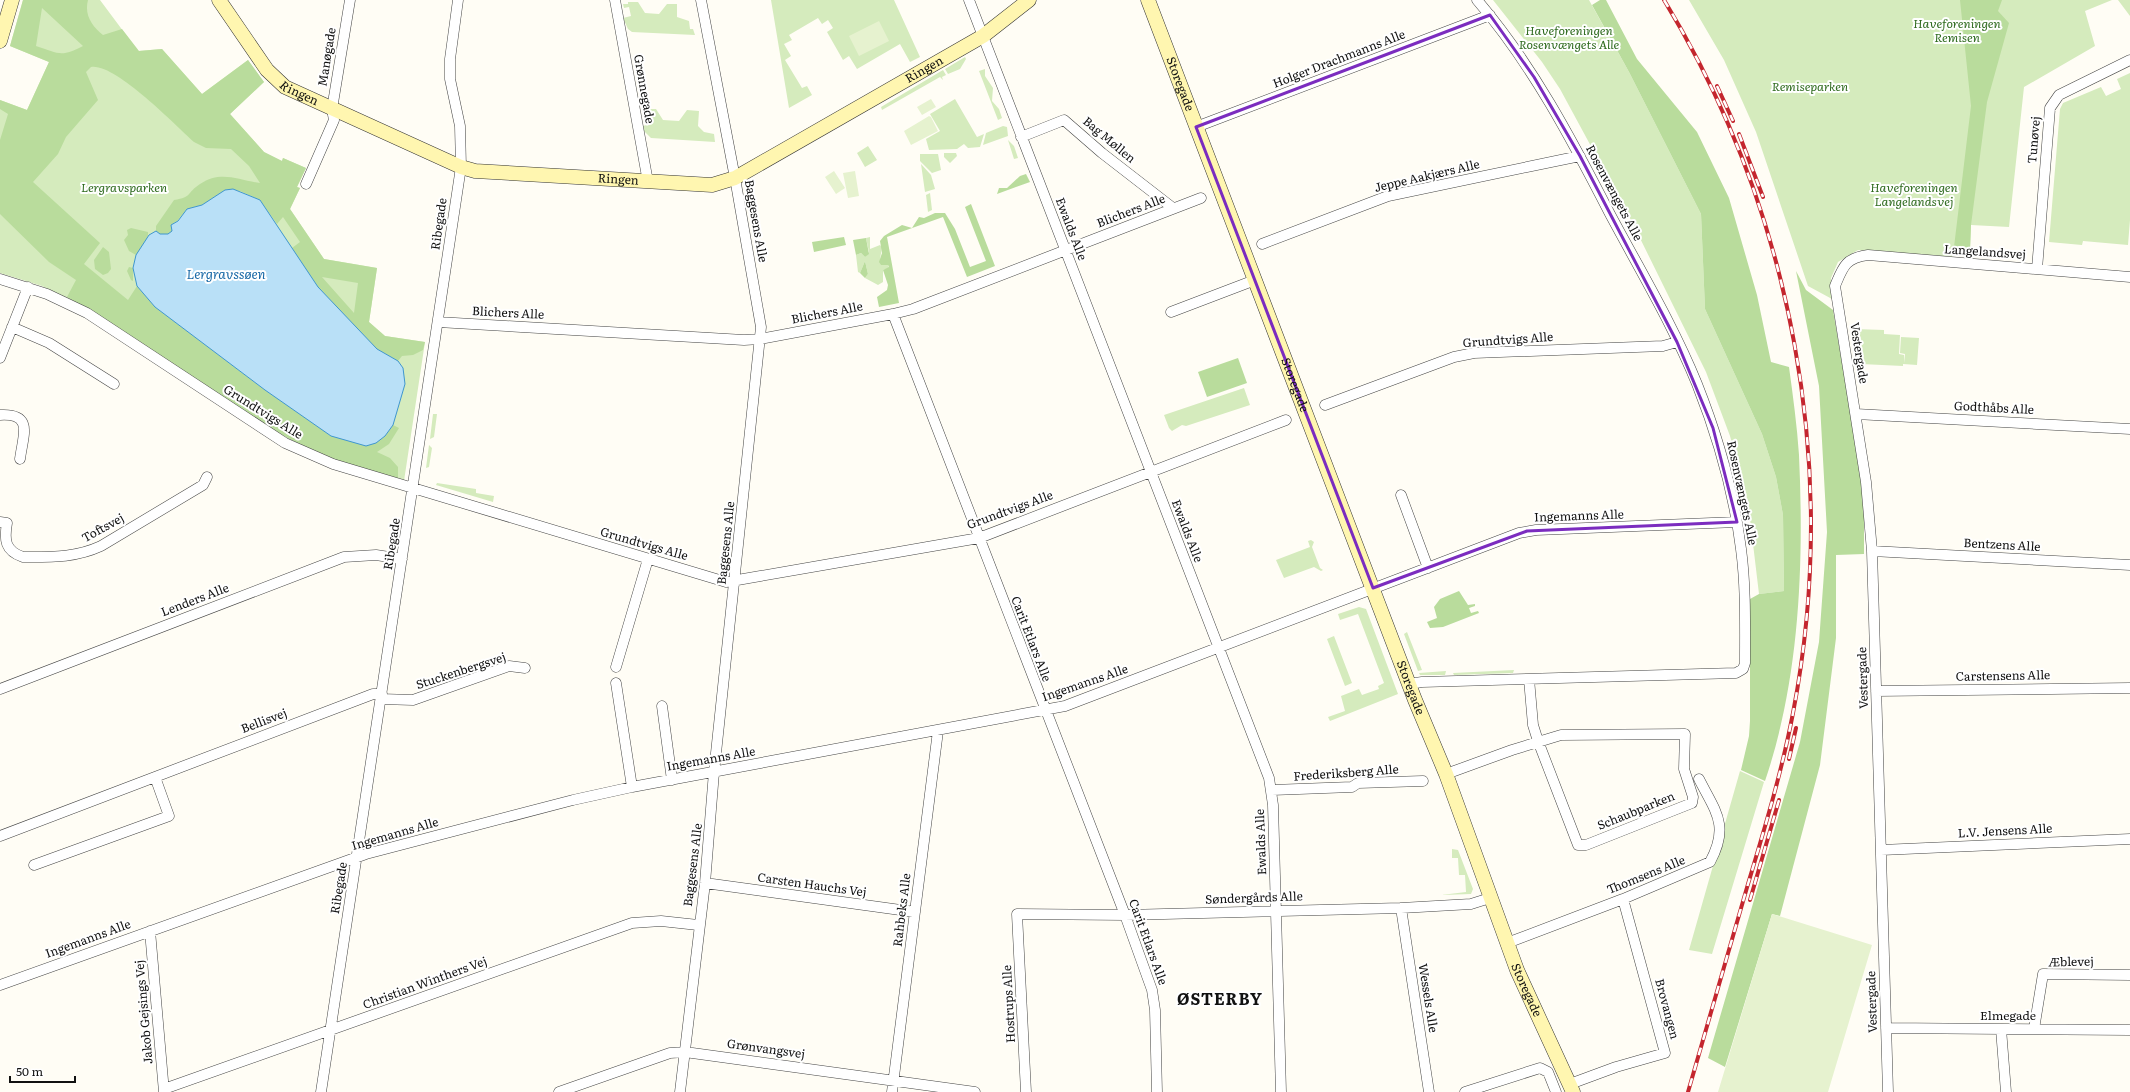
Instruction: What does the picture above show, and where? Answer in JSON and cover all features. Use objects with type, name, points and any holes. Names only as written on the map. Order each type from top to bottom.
[{"type":"street","points":[[0,9],[2,0]]},
{"type":"street","points":[[0,41],[12,0]]},
{"type":"street","name":"Ringen","points":[[219,0],[267,70],[285,87],[461,167],[475,171],[648,182],[712,184],[735,178],[983,36],[1029,0]]},
{"type":"street","name":"Manøgade","points":[[306,184],[334,120],[332,109],[350,0]]},
{"type":"street","name":"Ribegade","points":[[321,1092],[382,697],[461,167],[460,126],[450,79],[450,59],[458,0]]},
{"type":"street","name":"Grønnegade","points":[[615,0],[648,182]]},
{"type":"street","name":"Baggesens Alle","points":[[680,1092],[697,952],[698,925],[705,883],[714,772],[761,327],[735,178],[701,0]]},
{"type":"street","name":"Ewalds Alle","points":[[969,0],[1219,647],[1272,790],[1281,1092]]},
{"type":"street","name":"Storegade","points":[[1148,0],[1409,684],[1446,774],[1517,970],[1572,1088]]},
{"type":"street","name":"Rosenvængets Alle","points":[[1409,684],[1422,682],[1736,673],[1741,670],[1745,663],[1746,594],[1737,522],[1725,468],[1713,428],[1696,383],[1677,342],[1580,156],[1534,77],[1490,15],[1477,0]]},
{"type":"street","name":"Holger Drachmanns Alle","points":[[1196,128],[1490,15]]},
{"type":"street","name":"Tunøvej","points":[[2037,269],[2050,108],[2060,95],[2130,60]]},
{"type":"street","name":"Bag Møllen","points":[[1021,136],[1064,120],[1102,153],[1173,208]]},
{"type":"street","name":"Jeppe Aakjærs Alle","points":[[1262,244],[1388,196],[1580,156]]},
{"type":"street","name":"Blichers Alle","points":[[438,322],[760,339],[893,314],[913,308],[1201,198]]},
{"type":"street","name":"Langelandsvej","points":[[1842,267],[1857,257],[1868,255],[2130,277]]},
{"type":"street","name":"Vestergade","points":[[1842,267],[1835,286],[1866,482],[1872,551],[1888,1092]]},
{"type":"street","name":"Grundtvigs Alle","points":[[0,279],[58,298],[87,314],[285,443],[333,464],[726,582],[978,538],[1286,420]]},
{"type":"street","points":[[1171,312],[1254,280]]},
{"type":"street","points":[[0,358],[3,344],[12,327],[28,287]]},
{"type":"street","name":"Carit Etlars Alle","points":[[893,314],[1045,712],[1125,915],[1152,990],[1155,1010],[1157,1092]]},
{"type":"street","points":[[12,327],[49,343],[114,384]]},
{"type":"street","name":"Grundtvigs Alle","points":[[1325,406],[1454,357],[1474,353],[1663,346],[1677,342]]},
{"type":"street","points":[[0,414],[14,414],[21,419],[24,427],[20,459]]},
{"type":"street","name":"Godthåbs Alle","points":[[1856,414],[2130,429]]},
{"type":"street","name":"Toftsvej","points":[[0,522],[7,523],[4,538],[10,550],[16,554],[35,557],[71,556],[86,553],[203,485],[207,477]]},
{"type":"street","points":[[1401,495],[1428,568]]},
{"type":"street","name":"Ingemanns Alle","points":[[0,985],[357,857],[572,800],[632,787],[1045,712],[1065,706],[1373,588],[1527,531],[1737,522]]},
{"type":"street","name":"Bentzens Alle","points":[[1872,551],[2130,565]]},
{"type":"street","name":"Lenders Alle","points":[[0,689],[344,557],[376,555],[402,559]]},
{"type":"street","points":[[616,667],[648,559]]},
{"type":"street","name":"Stuckenbergsvej","points":[[382,697],[413,700],[509,666],[525,668]]},
{"type":"street","name":"Schaubparken","points":[[1446,774],[1538,741],[1561,735],[1685,734],[1684,769],[1693,797],[1692,803],[1586,845],[1578,845],[1538,741],[1533,725],[1529,679]]},
{"type":"street","points":[[616,683],[632,787]]},
{"type":"street","name":"Carstensens Alle","points":[[1876,691],[2130,688]]},
{"type":"street","name":"Bellisvej","points":[[0,836],[373,694],[382,697]]},
{"type":"street","points":[[662,706],[672,780]]},
{"type":"street","name":"Rahbeks Alle","points":[[892,1092],[938,731]]},
{"type":"street","points":[[34,865],[169,816],[155,777]]},
{"type":"street","name":"Thomsens Alle","points":[[1507,943],[1623,899],[1710,862],[1718,836],[1719,820],[1716,810],[1700,779]]},
{"type":"street","name":"Frederiksberg Alle","points":[[1272,790],[1352,787],[1358,783],[1422,781]]},
{"type":"street","name":"L.V. Jensens Alle","points":[[1881,850],[2130,838]]},
{"type":"street","name":"Carsten Hauchs Vej","points":[[705,883],[915,912]]},
{"type":"street","name":"Søndergårds Alle","points":[[1017,914],[1125,915],[1401,908],[1471,904],[1490,898]]},
{"type":"street","name":"Brovangen","points":[[1572,1088],[1616,1067],[1665,1053],[1623,899]]},
{"type":"street","name":"Wessels Alle","points":[[1401,908],[1429,1092]]},
{"type":"street","name":"Hostrups Alle","points":[[1017,914],[1026,1092]]},
{"type":"street","name":"Christian Winthers Vej","points":[[164,1091],[330,1030],[632,923],[661,921],[698,925]]},
{"type":"street","name":"Jakob Gejsings Vej","points":[[150,930],[164,1091]]},
{"type":"street","name":"Æblevej","points":[[2034,1029],[2043,974],[2130,975]]},
{"type":"street","name":"Elmegade","points":[[1886,1028],[2130,1030]]},
{"type":"street","points":[[2001,1029],[2006,1092]]},
{"type":"street","name":"Grønvangsvej","points":[[559,1092],[670,1053],[685,1052],[975,1092]]},
{"type":"street","points":[[1465,1092],[1538,1068],[1545,1069],[1556,1092]]},
{"type":"highlighted area","points":[[1490,15],[1534,77],[1580,156],[1677,342],[1713,428],[1737,522],[1527,531],[1373,588],[1196,127]]},
{"type":"green space","name":"Lergravsparken","points":[[23,0],[100,0],[138,51],[162,49],[202,94],[248,60],[264,82],[230,114],[264,152],[282,161],[283,158],[306,168],[297,187],[300,188],[290,209],[324,259],[377,268],[369,322],[385,336],[425,342],[404,481],[337,460],[290,439],[97,314],[42,286],[0,273],[0,100],[27,110],[49,62],[10,46]]},
{"type":"green space","points":[[23,0],[88,0],[87,11],[90,20],[95,28],[103,35],[122,29],[139,51],[162,49],[202,94],[248,60],[264,82],[230,114],[264,152],[282,161],[283,158],[306,168],[297,187],[300,188],[290,209],[324,259],[377,268],[369,322],[385,336],[425,342],[423,350],[413,355],[402,356],[398,361],[377,349],[318,287],[292,248],[300,242],[283,217],[277,224],[260,200],[240,191],[225,190],[202,205],[187,209],[177,221],[171,225],[172,231],[168,235],[160,234],[156,231],[156,226],[174,200],[184,198],[200,184],[208,180],[230,177],[260,183],[249,166],[231,149],[206,148],[194,142],[159,109],[129,84],[114,74],[101,68],[91,67],[86,72],[98,100],[66,137],[58,154],[33,182],[100,243],[84,264],[128,300],[137,286],[155,307],[265,390],[331,436],[376,443],[385,436],[393,425],[399,428],[389,444],[377,452],[390,458],[398,467],[398,478],[332,459],[279,433],[218,396],[98,315],[67,297],[76,280],[49,262],[0,214],[0,140],[8,114],[0,109],[0,100],[27,110],[49,62],[10,46]],"holes":[[[42,8],[83,46],[76,50],[64,53],[55,52],[36,46]],[[322,277],[358,283],[354,313]]]},
{"type":"green space","points":[[771,0],[894,0],[920,57],[910,62],[900,44],[857,69],[849,56],[843,60],[827,32],[833,28],[828,20],[822,24],[818,18],[789,35],[792,40],[784,44],[791,56],[785,60],[802,88],[807,86],[812,95],[789,108]]},
{"type":"green space","name":"Haveforeningen Rosenvængets Alle","points":[[1493,0],[1589,0],[1629,72],[1701,214],[1705,309],[1762,434],[1776,477],[1783,515],[1784,591],[1759,594],[1748,502],[1730,436],[1706,372],[1632,222],[1560,89],[1542,62]]},
{"type":"green space","points":[[1600,0],[1606,0],[1637,59],[1697,132],[1729,198],[1757,295],[1771,362],[1789,367],[1799,455],[1801,537],[1800,578],[1797,620],[1786,702],[1777,742],[1765,781],[1741,770],[1749,736],[1750,721],[1750,599],[1759,594],[1784,591],[1783,515],[1776,477],[1762,434],[1705,309],[1701,214],[1629,72],[1592,5]]},
{"type":"green space","points":[[1689,0],[2112,0],[2085,11],[2095,46],[2024,87],[2009,227],[1971,225],[1970,250],[1954,248],[1952,257],[1858,250],[1838,262],[1831,278],[1832,299],[1808,286],[1756,132],[1724,60]]},
{"type":"green space","points":[[1960,0],[2002,0],[1998,11],[2009,23],[1987,102],[1971,225],[1970,250],[1954,247],[1971,106]]},
{"type":"green space","points":[[2118,0],[2130,0],[2130,16]]},
{"type":"green space","points":[[628,2],[638,2],[645,13],[659,14],[667,4],[677,4],[677,17],[689,21],[690,29],[693,29],[695,35],[632,32],[628,29],[623,18],[631,16],[629,7],[624,8],[623,4],[628,4]]},
{"type":"green space","points":[[879,21],[889,41],[859,56],[849,36]]},
{"type":"green space","points":[[965,57],[966,59],[960,69],[948,74],[945,69]]},
{"type":"green space","points":[[985,69],[985,76],[993,88],[992,101],[999,109],[1002,118],[998,120],[979,71]]},
{"type":"green space","points":[[943,70],[946,75],[942,77],[943,80],[940,77],[882,110],[881,107]]},
{"type":"green space","points":[[2130,73],[2130,220],[2128,245],[2083,241],[2082,245],[2049,242],[2060,109],[2063,103],[2101,87],[2106,96],[2121,89],[2117,79]]},
{"type":"green space","points":[[931,99],[936,107],[922,115],[917,107]]},
{"type":"green space","points":[[955,99],[977,137],[984,134],[980,147],[968,148],[964,144],[957,149],[929,150],[926,139],[940,131],[930,114]]},
{"type":"green space","points":[[656,109],[663,120],[679,121],[687,110],[699,111],[698,126],[704,132],[714,134],[715,142],[651,138],[644,131],[643,126],[650,124],[649,115],[644,115],[643,110]]},
{"type":"green space","points":[[929,116],[931,117],[938,131],[911,145],[904,131]]},
{"type":"green space","points":[[1003,126],[1007,127],[1008,136],[983,145],[986,133]]},
{"type":"green space","points":[[1008,140],[1014,146],[1018,158],[1014,159]]},
{"type":"green space","points":[[868,146],[877,160],[865,167],[857,153]]},
{"type":"green space","points":[[944,153],[956,153],[957,156],[950,163],[944,157]]},
{"type":"green space","points":[[920,154],[938,154],[941,170],[932,173],[920,161]]},
{"type":"green space","points":[[921,164],[931,175],[935,189],[925,192]]},
{"type":"green space","points":[[834,171],[845,188],[836,194],[825,177]]},
{"type":"green space","points":[[855,171],[859,196],[848,198],[843,173]]},
{"type":"green space","points":[[1026,174],[1030,182],[997,194],[999,188],[1007,188],[1020,176]]},
{"type":"green space","points":[[930,193],[932,210],[928,212],[926,195]]},
{"type":"green space","points":[[971,204],[995,266],[967,277],[943,217],[887,237],[899,303],[879,307],[877,297],[887,290],[888,285],[883,270],[889,267],[888,265],[881,265],[879,262],[882,253],[880,241],[884,236],[902,225],[912,228],[919,217],[924,218],[935,213],[945,213],[955,229],[970,267],[986,261],[965,207]]},
{"type":"green space","points":[[131,228],[148,232],[143,247],[136,255],[129,251],[124,240],[128,235],[127,230]]},
{"type":"green space","points":[[844,237],[846,245],[814,252],[812,242]]},
{"type":"green space","points":[[870,237],[870,249],[880,245],[882,248],[880,259],[881,265],[888,265],[889,268],[883,270],[883,282],[878,285],[865,278],[868,274],[865,261],[860,273],[858,272],[856,255],[861,253],[865,257],[869,252],[866,238]]},
{"type":"green space","points":[[866,238],[869,254],[865,257],[861,253],[856,255],[853,240]]},
{"type":"green space","points":[[103,247],[109,252],[111,269],[108,273],[103,275],[95,269],[94,260]]},
{"type":"green space","points":[[865,261],[868,274],[865,278],[860,273]]},
{"type":"green space","points":[[129,267],[133,268],[133,281],[131,280],[127,271]]},
{"type":"green space","points":[[1796,271],[1806,290],[1833,310],[1864,492],[1864,554],[1836,555],[1836,638],[1820,765],[1780,916],[1772,914],[1725,1067],[1708,1058],[1800,742],[1819,642],[1827,532],[1819,386]]},
{"type":"green space","points":[[1854,329],[1884,330],[1884,334],[1900,335],[1899,354],[1904,355],[1904,363],[1905,354],[1900,353],[1901,337],[1919,338],[1917,365],[1903,364],[1903,366],[1861,364]]},
{"type":"green space","points":[[1238,358],[1247,383],[1207,397],[1198,372]]},
{"type":"green space","points":[[1244,388],[1250,405],[1186,426],[1182,425],[1172,431],[1169,428],[1164,415]]},
{"type":"green space","points":[[433,414],[437,414],[434,437],[430,439]]},
{"type":"green space","points":[[429,445],[432,448],[429,467],[426,468]]},
{"type":"green space","points":[[437,483],[476,489],[476,493],[494,496],[493,502],[436,485]]},
{"type":"green space","points":[[1311,540],[1314,542],[1312,547],[1320,568],[1323,570],[1321,571],[1314,567],[1284,578],[1276,560],[1310,547],[1308,541]]},
{"type":"green space","points":[[1459,591],[1468,605],[1475,604],[1475,606],[1469,608],[1471,613],[1478,611],[1479,613],[1443,627],[1430,628],[1427,622],[1437,618],[1434,607],[1440,599]]},
{"type":"green space","points":[[1359,607],[1366,609],[1398,694],[1330,721],[1328,717],[1345,711],[1341,696],[1359,689],[1362,695],[1379,689],[1378,686],[1384,683],[1358,614],[1340,620],[1338,614]]},
{"type":"green space","points":[[1407,632],[1422,670],[1418,671],[1404,634]]},
{"type":"green space","points":[[1334,636],[1352,683],[1345,686],[1327,639]]},
{"type":"green space","points":[[1514,670],[1513,673],[1454,675],[1453,673]]},
{"type":"green space","points":[[1446,671],[1445,675],[1420,675],[1419,673]]},
{"type":"green space","points":[[1740,771],[1764,782],[1712,954],[1689,950]]},
{"type":"green space","points":[[1452,849],[1458,850],[1473,889],[1471,894],[1441,895],[1466,892],[1465,875],[1459,875],[1458,858],[1452,858]]},
{"type":"green space","points":[[1772,914],[1872,945],[1828,1092],[1718,1092]]},
{"type":"water","name":"Lergravssøen","points":[[233,189],[260,200],[318,287],[377,349],[398,361],[403,368],[405,384],[393,425],[385,436],[376,443],[366,446],[331,436],[265,390],[155,307],[137,286],[133,268],[136,255],[149,235],[156,231],[160,234],[168,234],[172,231],[171,225],[178,221],[187,209],[202,205],[225,190]]},
{"type":"railway","points":[[1664,0],[1709,81],[1745,167],[1774,254],[1794,344],[1807,436],[1811,528],[1806,621],[1789,735],[1767,820],[1688,1092]]},
{"type":"railway","points":[[1717,86],[1733,121]]},
{"type":"railway","points":[[1739,134],[1763,197]]},
{"type":"railway","points":[[1789,759],[1796,728]]},
{"type":"railway","points":[[1750,900],[1779,800]]},
{"type":"district","name":"ØSTERBY","points":[[1220,999]]},
{"type":"park label","name":"Haveforeningen Remisen","points":[[1957,31]]},
{"type":"park label","name":"Remiseparken","points":[[1810,87]]},
{"type":"park label","name":"Haveforeningen Langelandsvej","points":[[1914,195]]}]
